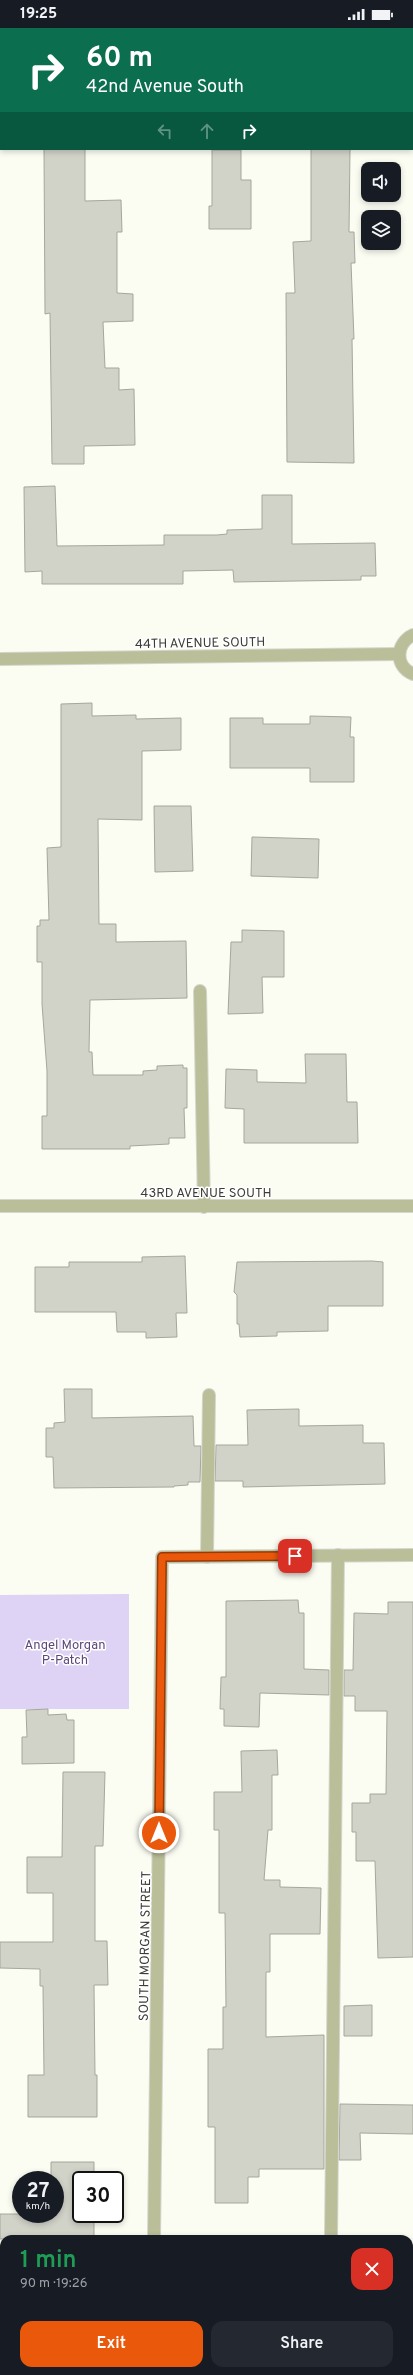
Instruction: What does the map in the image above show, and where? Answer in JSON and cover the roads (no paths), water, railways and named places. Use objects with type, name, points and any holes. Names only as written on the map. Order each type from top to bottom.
[{"type":"street","points":[[413,635],[402,642],[399,654],[400,663],[404,668],[413,674]]},
{"type":"street","name":"44TH AVENUE SOUTH","points":[[0,659],[399,654]]},
{"type":"street","points":[[200,991],[204,1207]]},
{"type":"street","name":"43RD AVENUE SOUTH","points":[[0,1206],[413,1206]]},
{"type":"street","points":[[209,1395],[207,1557],[413,1555]]},
{"type":"street","points":[[331,2235],[338,1555]]},
{"type":"street","name":"SOUTH MORGAN STREET","points":[[154,2235],[162,1557],[207,1557]]},
{"type":"park label","name":"Angel Morgan P-Patch","points":[[65,1652]]}]
